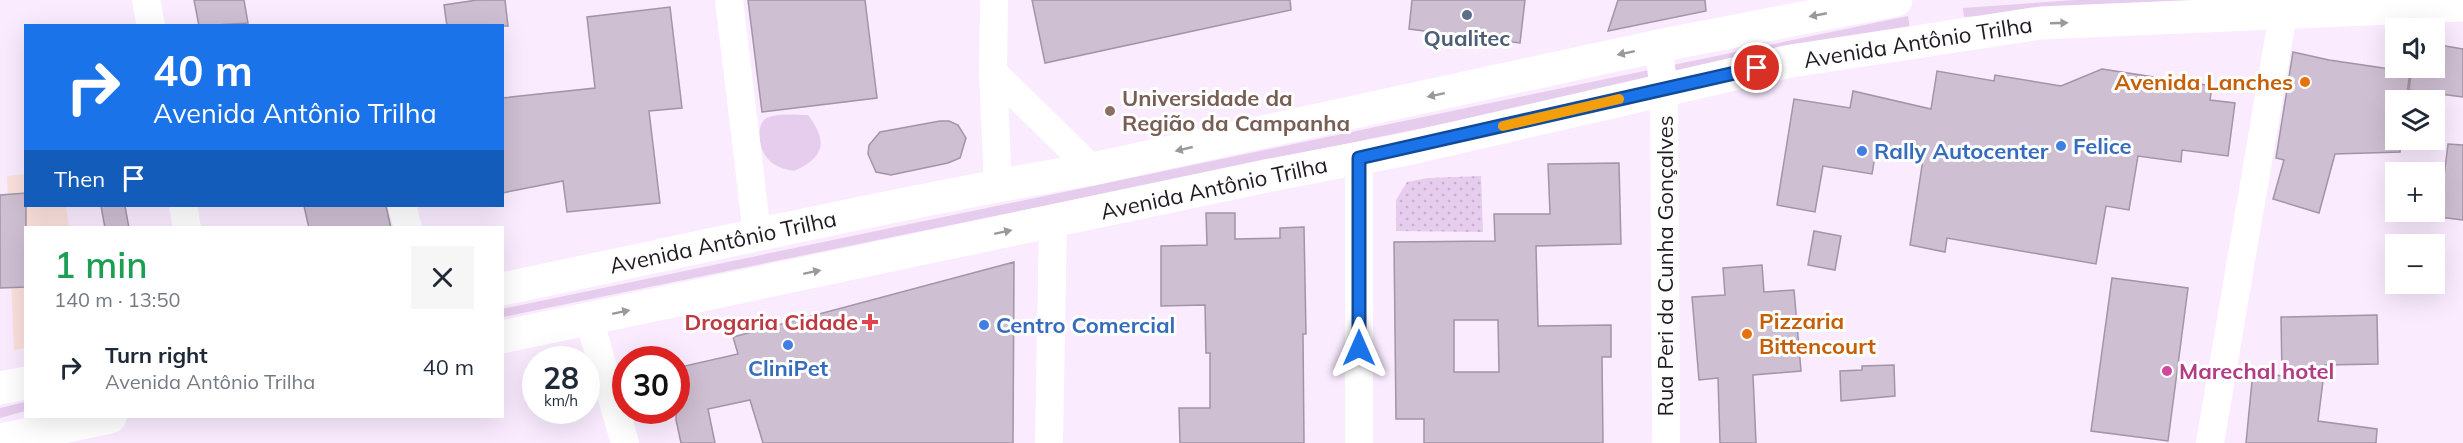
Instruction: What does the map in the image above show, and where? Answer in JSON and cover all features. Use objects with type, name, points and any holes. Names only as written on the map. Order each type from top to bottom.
[{"type":"main road","name":"Avenida Antônio Trilha","points":[[504,289],[756,234],[999,185],[1092,169],[1658,46],[1896,0]]},
{"type":"main road","name":"Avenida Antônio Trilha","points":[[504,337],[1359,158],[1791,61],[2041,23],[2463,5]]},
{"type":"main road","points":[[0,388],[24,383]]},
{"type":"main road","points":[[0,440],[105,418]]},
{"type":"street","points":[[146,0],[151,24]]},
{"type":"street","points":[[729,0],[756,234]]},
{"type":"street","points":[[994,0],[993,72],[999,185]]},
{"type":"street","points":[[2210,443],[2283,14]]},
{"type":"street","name":"Rua Peri da Cunha Gonçalves","points":[[1658,46],[1664,89],[1666,443]]},
{"type":"street","points":[[993,72],[1092,169]]},
{"type":"street","points":[[1359,158],[1359,443]]},
{"type":"street","points":[[183,207],[187,226]]},
{"type":"street","points":[[402,207],[407,226]]},
{"type":"street","points":[[1049,443],[1053,221]]},
{"type":"street","points":[[589,319],[626,443]]},
{"type":"shaded area","points":[[2074,0],[2245,0],[1964,17],[1963,8]]},
{"type":"shaded area","points":[[1908,16],[1910,28],[504,317],[504,309]]},
{"type":"shaded area","points":[[778,115],[808,115],[821,141],[817,154],[804,166],[794,171],[774,164],[765,155],[760,143],[761,124],[769,117]]},
{"type":"shaded area","points":[[24,174],[24,207],[66,207],[69,226],[24,226],[24,348],[14,350],[7,176]]},
{"type":"shaded area","points":[[1481,176],[1483,232],[1396,231],[1396,200],[1407,182],[1428,178]]},
{"type":"shaded area","points":[[24,402],[24,411],[0,418],[0,408]]},
{"type":"building","points":[[194,0],[244,0],[248,23],[199,24]]},
{"type":"building","points":[[477,0],[505,0],[508,26],[504,24],[447,24],[444,5]]},
{"type":"building","points":[[748,0],[865,0],[877,98],[762,112]]},
{"type":"building","points":[[1032,0],[1290,0],[1291,10],[1045,63]]},
{"type":"building","name":"Qualitec","points":[[1412,0],[1525,0],[1520,43],[1409,29]]},
{"type":"building","points":[[1618,0],[1705,0],[1706,11],[1608,31]]},
{"type":"building","points":[[670,7],[682,108],[649,111],[660,203],[567,212],[563,181],[504,193],[504,98],[595,88],[587,17]]},
{"type":"building","points":[[2445,46],[2463,49],[2463,97],[2445,95],[2445,90],[2409,90],[2411,78],[2445,78]]},
{"type":"building","points":[[2293,52],[2385,68],[2385,78],[2409,78],[2407,90],[2385,90],[2385,150],[2400,150],[2400,152],[2335,154],[2319,213],[2273,199],[2284,160],[2276,158]]},
{"type":"building","points":[[2102,69],[2212,86],[2210,100],[2235,103],[2228,156],[2182,150],[2181,162],[2138,156],[2129,210],[2106,206],[2096,264],[1947,238],[1945,252],[1910,245],[1923,159],[1876,150],[1872,174],[1823,166],[1815,212],[1777,205],[1794,99],[1850,108],[1853,91],[1931,109],[1937,71],[1994,81],[1995,75],[2061,86]]},
{"type":"building","points":[[949,121],[958,125],[966,138],[960,158],[948,163],[891,175],[876,172],[868,154],[869,145],[880,132]]},
{"type":"building","points":[[2448,144],[2463,145],[2463,220],[2445,218],[2445,168]]},
{"type":"building","points":[[1619,163],[1621,244],[1536,246],[1538,326],[1611,325],[1611,357],[1602,357],[1603,443],[1424,443],[1424,419],[1396,419],[1394,242],[1495,241],[1494,214],[1550,214],[1548,164]],"holes":[[[1454,320],[1498,320],[1499,372],[1454,372]]]},
{"type":"building","points":[[24,193],[26,226],[24,226],[24,287],[0,288],[0,195]]},
{"type":"building","points":[[101,207],[125,207],[129,226],[105,226]]},
{"type":"building","points":[[304,207],[386,207],[391,226],[309,226]]},
{"type":"building","points":[[1206,213],[1235,213],[1235,239],[1280,238],[1280,228],[1304,227],[1306,334],[1303,334],[1304,443],[1180,443],[1179,408],[1210,408],[1210,353],[1206,353],[1205,305],[1161,306],[1161,246],[1207,245]]},
{"type":"building","points":[[1814,231],[1841,236],[1835,270],[1808,265]]},
{"type":"building","points":[[1014,262],[1013,443],[763,443],[750,400],[708,409],[715,443],[681,443],[677,424],[690,424],[690,365],[738,354],[733,337]]},
{"type":"building","name":"Pizzaria Bittencourt","points":[[1762,265],[1764,292],[1794,290],[1801,371],[1753,375],[1756,443],[1720,443],[1718,378],[1699,380],[1692,297],[1725,295],[1723,268]]},
{"type":"building","points":[[2112,278],[2188,288],[2168,441],[2091,431]]},
{"type":"building","points":[[2377,315],[2378,364],[2325,365],[2318,421],[2377,429],[2376,443],[2246,443],[2253,371],[2282,376],[2281,317]]},
{"type":"building","points":[[1894,365],[1895,396],[1841,401],[1840,371],[1862,370],[1862,366]]},
{"type":"slow traffic","points":[[1503,126],[1619,99]]},
{"type":"place","name":"Qualitec","points":[[1467,15]]},
{"type":"place","name":"Avenida Lanches","points":[[2305,82]]},
{"type":"place","name":"Universidade da Região da Campanha","points":[[1110,111]]},
{"type":"place","name":"Felice","points":[[2061,146]]},
{"type":"place","name":"Rally Autocenter","points":[[1862,151]]},
{"type":"place","name":"Drogaria Cidade","points":[[870,322]]},
{"type":"place","name":"Centro Comercial","points":[[984,325]]},
{"type":"place","name":"Pizzaria Bittencourt","points":[[1747,334]]},
{"type":"place","name":"CliniPet","points":[[788,345]]},
{"type":"place","name":"Marechal hotel","points":[[2167,371]]},
{"type":"route","points":[[1359,348],[1359,158],[1407,149],[1757,68]]}]
